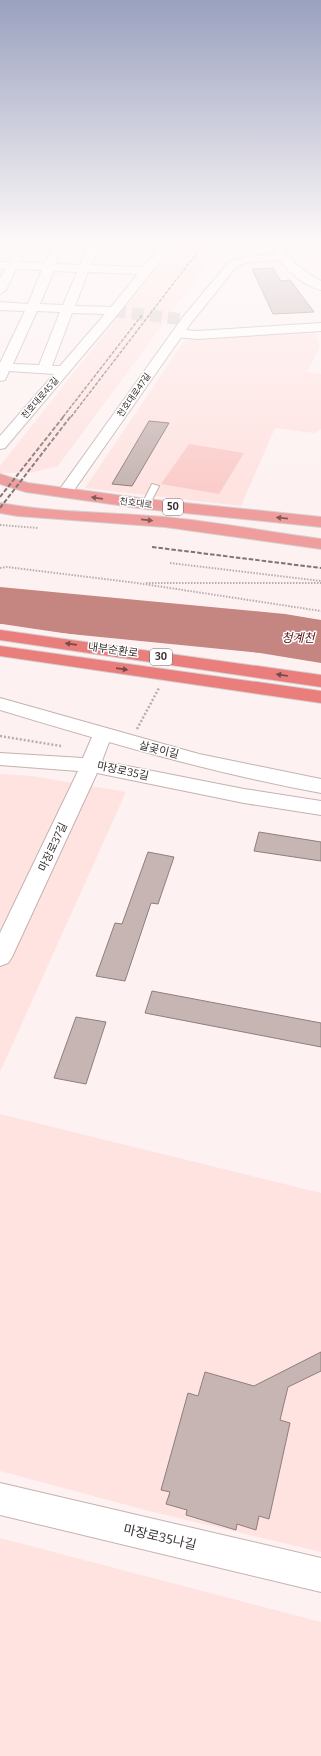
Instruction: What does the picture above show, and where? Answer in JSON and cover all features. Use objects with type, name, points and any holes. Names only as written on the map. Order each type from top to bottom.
[{"type":"highway","name":"내부순환로","points":[[0,635],[321,681]]},
{"type":"highway","name":"내부순환로","points":[[0,651],[321,697]]},
{"type":"main road","name":"천호대로","points":[[0,479],[26,488],[146,504],[321,522]]},
{"type":"main road","points":[[0,485],[26,488]]},
{"type":"main road","name":"천호대로","points":[[0,508],[66,517],[142,520],[239,531],[321,544]]},
{"type":"main road","points":[[0,517],[19,520],[66,517]]},
{"type":"street","points":[[25,323],[2,371],[44,369],[64,370]]},
{"type":"street","points":[[44,369],[62,323]]},
{"type":"street","name":"천호대로45길","points":[[0,445],[5,433],[64,370],[104,323]]},
{"type":"street","name":"천호대로47길","points":[[65,493],[185,323]]},
{"type":"street","points":[[177,333],[196,335],[321,327]]},
{"type":"street","name":"살곶이길","points":[[0,704],[102,734],[241,770],[321,786]]},
{"type":"street","name":"마장로37길","points":[[0,957],[90,765],[102,734]]},
{"type":"street","name":"마장로35길","points":[[0,759],[90,765],[244,796],[321,808]]},
{"type":"street","points":[[241,770],[244,796]]},
{"type":"street","name":"마장로35나길","points":[[0,1499],[321,1576]]},
{"type":"lane","points":[[146,504],[154,486]]},
{"type":"path","points":[[170,563],[321,582]]},
{"type":"path","points":[[0,568],[7,567],[137,583],[321,611]]},
{"type":"path","points":[[137,583],[321,582]]},
{"type":"path","points":[[136,731],[160,686]]},
{"type":"path","points":[[0,736],[62,746]]},
{"type":"shaded area","points":[[113,323],[164,323],[58,466],[30,473],[0,473],[0,466]]},
{"type":"shaded area","points":[[314,331],[320,347],[307,372],[321,374],[321,429],[314,433],[275,428],[241,506],[85,488],[185,340]]},
{"type":"shaded area","points":[[189,444],[244,453],[219,494],[161,484]]},
{"type":"shaded area","points":[[0,774],[32,776],[126,792],[0,1072]]},
{"type":"shaded area","points":[[0,1114],[321,1193],[321,1552],[149,1511],[0,1471]]},
{"type":"shaded area","points":[[0,1538],[321,1622],[321,1756],[0,1756]]},
{"type":"water","name":"청계천","points":[[0,587],[285,614],[321,620],[321,663],[260,653],[0,627]]},
{"type":"pier","points":[[0,624],[2,624],[116,641],[0,629]]},
{"type":"building","points":[[149,421],[169,423],[132,486],[112,484]]},
{"type":"building","points":[[259,832],[321,842],[321,861],[254,851]]},
{"type":"building","points":[[148,852],[174,857],[158,904],[151,903],[125,981],[96,976],[115,923],[122,924]]},
{"type":"building","points":[[152,991],[321,1023],[321,1047],[145,1013]]},
{"type":"building","points":[[76,1017],[106,1022],[86,1084],[54,1078]]},
{"type":"building","points":[[321,1352],[321,1371],[288,1387],[280,1420],[290,1423],[269,1519],[259,1516],[256,1530],[237,1524],[236,1530],[186,1515],[187,1510],[166,1504],[170,1492],[161,1490],[188,1393],[198,1396],[205,1372],[254,1386]]},
{"type":"railway","points":[[63,417],[136,323]]},
{"type":"railway","points":[[71,417],[143,323]]},
{"type":"railway","points":[[0,497],[64,416]]},
{"type":"railway","points":[[0,508],[71,416]]},
{"type":"railway","points":[[152,547],[321,568]]}]
